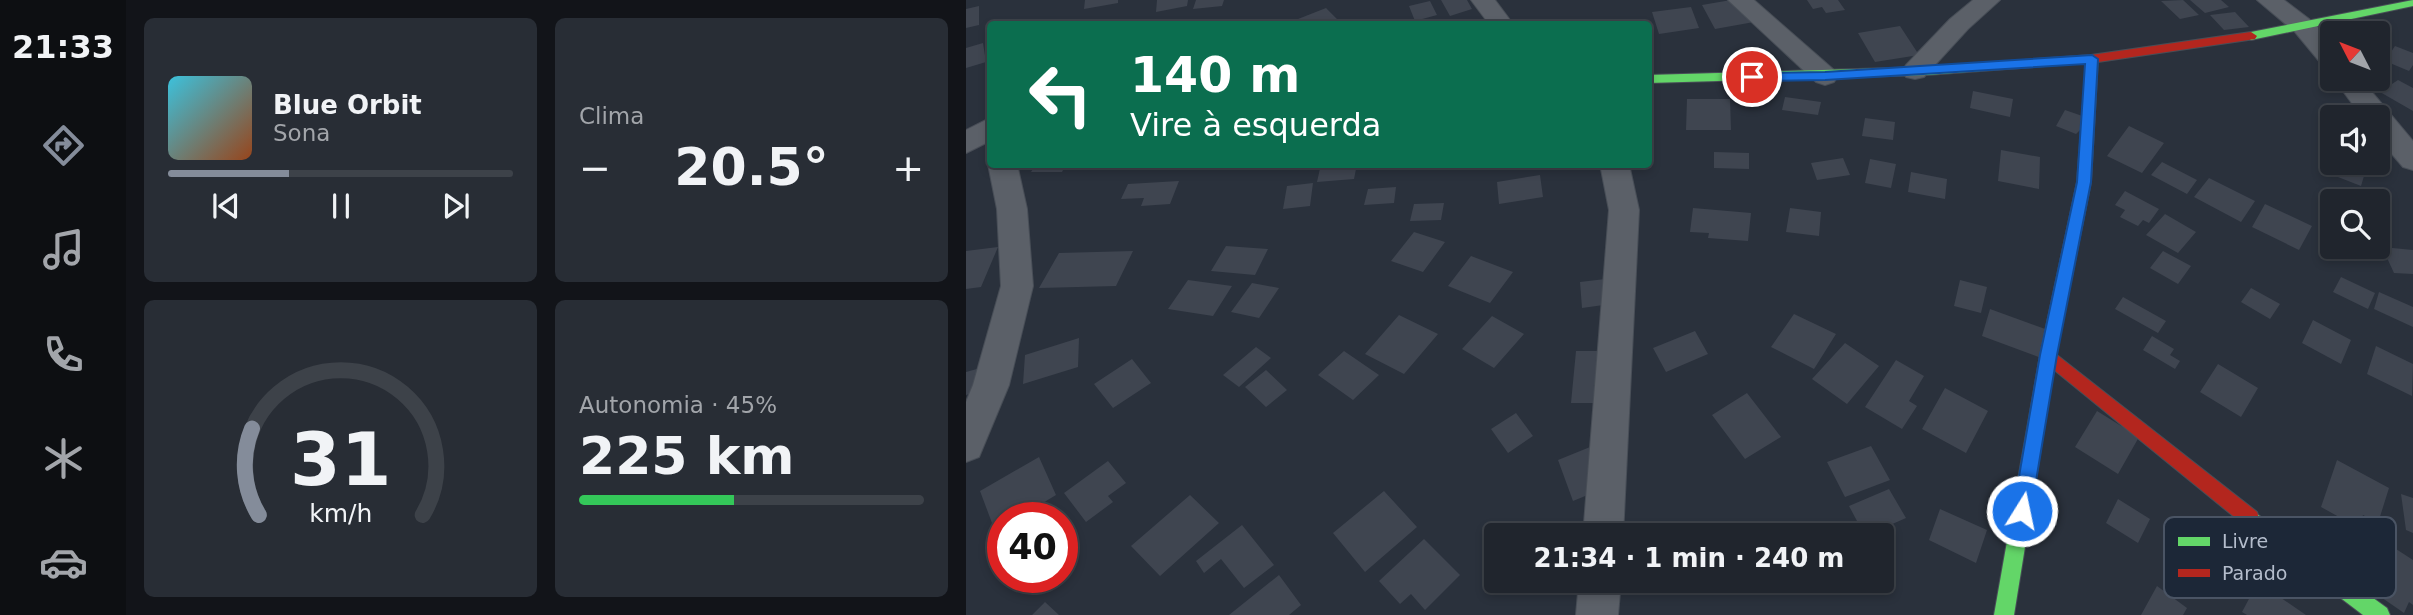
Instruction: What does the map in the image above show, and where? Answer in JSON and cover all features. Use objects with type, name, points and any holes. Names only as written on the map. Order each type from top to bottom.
[{"type":"street","points":[[1483,0],[1499,21]]},
{"type":"street","points":[[1740,0],[1825,76]]},
{"type":"street","points":[[1915,71],[1959,24],[1988,0]]},
{"type":"street","points":[[2269,0],[2304,27],[2320,46]]},
{"type":"street","points":[[1652,79],[1825,76],[2092,59],[2166,50],[2304,27],[2413,4]]},
{"type":"street","points":[[2004,615],[2049,355],[2084,182],[2092,59]]},
{"type":"street","points":[[2357,91],[2368,105]]},
{"type":"street","points":[[966,115],[987,115]]},
{"type":"street","points":[[966,143],[987,130]]},
{"type":"street","points":[[2390,132],[2413,160]]},
{"type":"street","points":[[966,445],[991,385],[1017,286],[1012,209],[1003,168]]},
{"type":"street","points":[[1603,523],[1624,210],[1615,168]]},
{"type":"street","points":[[2049,355],[2249,517]]},
{"type":"street","points":[[1597,615],[1599,593]]},
{"type":"street","points":[[2357,598],[2380,615]]},
{"type":"building","points":[[1085,0],[1118,0],[1118,3],[1084,9]]},
{"type":"building","points":[[1157,0],[1188,0],[1187,6],[1156,12]]},
{"type":"building","points":[[1196,0],[1224,0],[1222,6],[1193,9]]},
{"type":"building","points":[[1441,0],[1467,0],[1472,9],[1450,16]]},
{"type":"building","points":[[1742,0],[1754,22],[1715,29],[1702,5]]},
{"type":"building","points":[[1807,0],[1838,0],[1845,10],[1826,13],[1822,7],[1813,9]]},
{"type":"building","points":[[2183,0],[2199,15],[2180,19],[2161,1]]},
{"type":"building","points":[[2190,0],[2221,0],[2229,7],[2205,13]]},
{"type":"building","points":[[1430,1],[1437,15],[1415,21],[1409,6]]},
{"type":"building","points":[[979,6],[979,25],[966,28],[966,9]]},
{"type":"building","points":[[1691,7],[1699,28],[1659,34],[1652,12]]},
{"type":"building","points":[[1326,8],[1338,20],[1336,21],[1293,21]]},
{"type":"building","points":[[2235,12],[2249,27],[2224,30],[2210,15]]},
{"type":"building","points":[[1900,26],[1919,55],[1875,62],[1858,33]]},
{"type":"building","points":[[983,43],[986,62],[966,68],[966,48]]},
{"type":"building","points":[[2395,46],[2413,53],[2413,65],[2409,71],[2390,63],[2390,54]]},
{"type":"building","points":[[2398,80],[2413,88],[2413,111],[2380,92],[2390,91],[2390,85]]},
{"type":"building","points":[[1973,91],[2013,99],[2010,117],[1970,108]]},
{"type":"building","points":[[1785,97],[1821,102],[1818,115],[1782,110]]},
{"type":"building","points":[[1687,99],[1730,99],[1731,130],[1686,130]]},
{"type":"building","points":[[2065,110],[2091,119],[2076,134],[2056,126]]},
{"type":"building","points":[[1865,118],[1895,122],[1893,140],[1862,136]]},
{"type":"building","points":[[2129,126],[2164,143],[2142,173],[2107,156]]},
{"type":"building","points":[[2001,150],[2040,157],[2039,189],[1998,181]]},
{"type":"building","points":[[1714,152],[1749,153],[1749,169],[1714,168]]},
{"type":"building","points":[[1843,158],[1850,175],[1817,180],[1811,163]]},
{"type":"building","points":[[1870,159],[1896,164],[1891,188],[1865,183]]},
{"type":"building","points":[[2162,162],[2197,180],[2187,194],[2151,175]]},
{"type":"building","points":[[1034,168],[1064,168],[1062,172],[1031,172]]},
{"type":"building","points":[[1320,168],[1356,168],[1354,179],[1317,182]]},
{"type":"building","points":[[1911,172],[1947,179],[1945,199],[1908,192]]},
{"type":"building","points":[[1540,175],[1543,197],[1499,204],[1497,182]]},
{"type":"building","points":[[2333,175],[2364,175],[2361,186]]},
{"type":"building","points":[[2209,178],[2255,201],[2241,222],[2194,197]]},
{"type":"building","points":[[1179,181],[1170,204],[1141,206],[1144,198],[1121,199],[1128,184]]},
{"type":"building","points":[[1313,183],[1310,206],[1283,209],[1287,186]]},
{"type":"building","points":[[1396,187],[1394,203],[1364,205],[1368,189]]},
{"type":"building","points":[[2125,191],[2159,209],[2149,223],[2143,220],[2138,226],[2120,217],[2125,210],[2115,205]]},
{"type":"building","points":[[1444,203],[1441,220],[1410,221],[1414,204]]},
{"type":"building","points":[[2265,204],[2312,226],[2299,250],[2252,227]]},
{"type":"building","points":[[1693,208],[1751,213],[1748,241],[1708,238],[1709,233],[1690,232]]},
{"type":"building","points":[[1790,208],[1821,212],[1819,236],[1786,232]]},
{"type":"building","points":[[2165,214],[2196,232],[2178,253],[2146,235]]},
{"type":"building","points":[[1414,232],[1445,242],[1423,272],[1391,261]]},
{"type":"building","points":[[1226,246],[1268,249],[1255,275],[1211,271]]},
{"type":"building","points":[[998,247],[981,287],[966,289],[966,251]]},
{"type":"building","points":[[2390,248],[2413,250],[2413,274],[2394,273],[2388,259],[2390,259]]},
{"type":"building","points":[[1133,251],[1116,286],[1039,288],[1059,253]]},
{"type":"building","points":[[2163,251],[2191,266],[2178,284],[2150,268]]},
{"type":"building","points":[[1471,256],[1513,272],[1490,303],[1448,286]]},
{"type":"building","points":[[1622,277],[1625,302],[1582,308],[1580,282]]},
{"type":"building","points":[[2341,277],[2375,293],[2368,309],[2333,292]]},
{"type":"building","points":[[1188,280],[1232,286],[1213,316],[1168,309]]},
{"type":"building","points":[[1960,280],[1987,287],[1981,313],[1954,306]]},
{"type":"building","points":[[1252,283],[1279,288],[1259,318],[1231,312]]},
{"type":"building","points":[[2251,288],[2280,304],[2270,319],[2241,302]]},
{"type":"building","points":[[2379,292],[2413,307],[2413,327],[2374,309]]},
{"type":"building","points":[[2123,297],[2166,321],[2158,333],[2115,309]]},
{"type":"building","points":[[1990,309],[2059,334],[2052,362],[1982,336]]},
{"type":"building","points":[[1794,314],[1836,334],[1814,369],[1771,347]]},
{"type":"building","points":[[1399,315],[1438,334],[1404,374],[1365,354]]},
{"type":"building","points":[[1492,316],[1524,334],[1494,368],[1462,349]]},
{"type":"building","points":[[2313,320],[2351,340],[2341,364],[2302,343]]},
{"type":"building","points":[[1695,331],[1708,354],[1666,372],[1653,348]]},
{"type":"building","points":[[2152,336],[2174,349],[2170,355],[2180,361],[2175,369],[2143,350]]},
{"type":"building","points":[[1079,338],[1078,367],[1023,384],[1025,355]]},
{"type":"building","points":[[1845,343],[1879,366],[1847,404],[1812,379]]},
{"type":"building","points":[[2376,346],[2413,364],[2412,396],[2367,374]]},
{"type":"building","points":[[1256,347],[1271,358],[1239,387],[1223,375]]},
{"type":"building","points":[[1344,351],[1379,375],[1353,400],[1318,375]]},
{"type":"building","points":[[1576,351],[1618,351],[1615,403],[1571,403]]},
{"type":"building","points":[[1132,359],[1151,383],[1113,408],[1094,384]]},
{"type":"building","points":[[1896,360],[1924,376],[1909,401],[1917,406],[1902,429],[1865,407]]},
{"type":"building","points":[[2218,364],[2258,388],[2241,417],[2200,392]]},
{"type":"building","points":[[984,367],[982,391],[966,395],[966,372]]},
{"type":"building","points":[[1266,370],[1287,390],[1266,407],[1245,387]]},
{"type":"building","points":[[1945,388],[1988,411],[1966,453],[1922,429]]},
{"type":"building","points":[[1747,393],[1781,437],[1745,459],[1712,415]]},
{"type":"building","points":[[2097,411],[2139,437],[2118,474],[2075,447]]},
{"type":"building","points":[[1516,413],[1533,436],[1508,453],[1491,429]]},
{"type":"building","points":[[1595,445],[1612,485],[1573,501],[1558,460]]},
{"type":"building","points":[[1871,446],[1890,480],[1845,497],[1827,462]]},
{"type":"building","points":[[1039,457],[1056,495],[1044,502],[987,502],[987,510],[980,491]]},
{"type":"building","points":[[2337,460],[2389,488],[2380,517],[2339,517],[2321,507]]},
{"type":"building","points":[[1108,461],[1126,483],[1108,496],[1113,502],[1086,522],[1078,511],[1078,502],[1071,502],[1064,493]]},
{"type":"building","points":[[1889,489],[1906,518],[1894,523],[1858,523],[1849,506]]},
{"type":"building","points":[[1384,491],[1417,527],[1365,572],[1333,533]]},
{"type":"building","points":[[2401,494],[2413,498],[2413,533],[2406,530]]},
{"type":"building","points":[[1190,495],[1219,523],[1160,576],[1131,546]]},
{"type":"building","points":[[2118,499],[2150,519],[2138,543],[2106,523]]},
{"type":"building","points":[[1940,509],[1987,530],[1976,563],[1929,540]]},
{"type":"building","points":[[1242,525],[1274,565],[1244,588],[1221,559],[1204,573],[1196,561]]},
{"type":"building","points":[[1424,539],[1460,575],[1425,610],[1411,594],[1400,604],[1379,581]]},
{"type":"building","points":[[2396,549],[2413,560],[2413,605],[2409,602],[2404,613],[2382,598],[2396,598]]},
{"type":"building","points":[[1279,575],[1301,605],[1289,615],[1229,615]]},
{"type":"building","points":[[2157,586],[2164,591],[2164,598],[2173,598],[2187,608],[2183,615],[2141,615]]},
{"type":"building","points":[[2249,598],[2281,598],[2306,615],[2247,615],[2242,612]]},
{"type":"building","points":[[1045,602],[1059,615],[1032,615]]},
{"type":"traffic: fast","points":[[2251,36],[2413,3]]},
{"type":"traffic: fast","points":[[1652,79],[1927,71],[2091,59]]},
{"type":"traffic: fast","points":[[2004,615],[2048,355],[2084,182],[2092,59]]},
{"type":"traffic: fast","points":[[2357,598],[2380,615]]},
{"type":"traffic: jam","points":[[2091,59],[2251,36]]},
{"type":"traffic: jam","points":[[2048,355],[2249,517]]},
{"type":"route","points":[[1752,77],[1825,76],[2092,59],[2084,182],[2049,355],[2022,511]]}]
